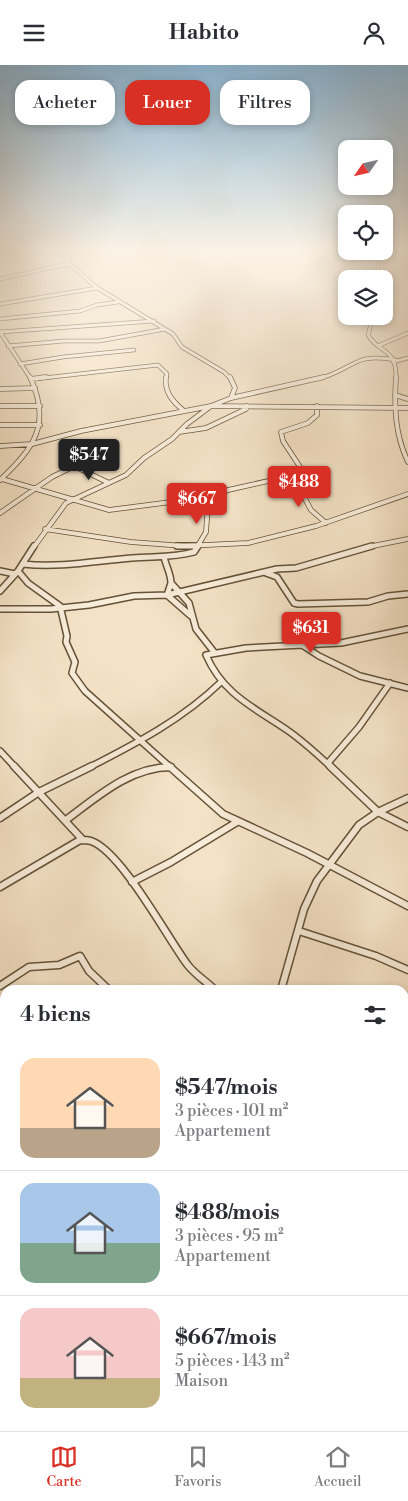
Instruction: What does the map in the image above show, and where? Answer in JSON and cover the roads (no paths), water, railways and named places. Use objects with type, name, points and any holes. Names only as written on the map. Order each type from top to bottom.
[{"type":"street","points":[[0,319],[63,313]]},
{"type":"street","points":[[139,313],[172,334],[186,350],[230,378],[235,388],[234,397],[241,406]]},
{"type":"street","points":[[1,480],[21,460],[32,444],[42,417],[38,393],[0,334],[154,321]]},
{"type":"street","points":[[370,325],[368,330],[371,339],[390,354],[394,360],[397,378],[394,407],[398,441],[408,462]]},
{"type":"street","points":[[8,346],[64,341],[99,341],[165,329]]},
{"type":"street","points":[[380,345],[408,333]]},
{"type":"street","points":[[20,363],[51,357],[66,358],[134,350]]},
{"type":"street","points":[[0,446],[32,444],[75,432],[211,405],[234,397],[334,375],[358,361],[408,358]]},
{"type":"street","points":[[30,379],[158,365],[167,374],[165,386],[171,399],[184,411]]},
{"type":"street","points":[[0,389],[34,388]]},
{"type":"street","points":[[395,395],[408,399]]},
{"type":"street","points":[[0,591],[17,573],[57,512],[71,500],[131,471],[144,458],[172,439],[211,405],[408,408]]},
{"type":"street","points":[[0,406],[40,406]]},
{"type":"street","points":[[179,432],[192,433],[204,430],[234,416],[248,408],[247,406]]},
{"type":"street","points":[[1,480],[109,510],[179,501],[205,501],[228,489],[304,473],[283,441],[281,432],[308,423],[317,415],[317,406]]},
{"type":"street","points":[[0,425],[40,425]]},
{"type":"street","points":[[0,513],[34,488],[101,453]]},
{"type":"street","points":[[74,466],[109,483]]},
{"type":"street","points":[[293,476],[311,510],[326,523]]},
{"type":"street","points":[[45,529],[131,542],[198,545],[258,542],[326,523],[408,494]]},
{"type":"street","points":[[23,564],[36,566],[82,565],[164,557],[194,552],[206,532],[208,504],[205,501]]},
{"type":"street","points":[[0,609],[61,608],[90,605],[134,596],[167,595],[296,568],[377,544],[389,544],[408,539]]},
{"type":"street","points":[[164,557],[166,569],[171,577],[167,595]]},
{"type":"street","points":[[0,571],[17,573],[28,583],[55,601],[61,608],[67,636],[66,642],[75,662],[72,671],[84,691],[223,814],[328,864],[408,906]]},
{"type":"street","points":[[265,573],[273,574],[277,577],[294,603],[298,604],[368,602],[388,596],[408,594]]},
{"type":"street","points":[[171,583],[189,603],[191,616],[198,632],[214,652]]},
{"type":"street","points":[[167,595],[191,616]]},
{"type":"street","points":[[408,629],[358,641],[214,652],[206,656],[221,682],[245,703],[296,737],[328,763],[378,812],[408,827]]},
{"type":"street","points":[[302,645],[319,656],[360,676],[408,688]]},
{"type":"street","points":[[0,818],[39,791],[140,741],[194,707],[221,682]]},
{"type":"street","points":[[328,763],[359,727],[390,683]]},
{"type":"street","points":[[0,751],[82,839],[108,852],[132,882],[188,965],[210,985]]},
{"type":"street","points":[[66,820],[87,804],[129,778],[149,769],[170,767]]},
{"type":"street","points":[[283,985],[312,891],[328,864],[359,825],[378,812],[408,799]]},
{"type":"street","points":[[132,882],[171,862],[237,822]]},
{"type":"street","points":[[0,887],[82,839]]},
{"type":"street","points":[[299,931],[376,956],[408,970]]},
{"type":"street","points":[[1,985],[28,967],[34,965],[62,966],[80,956],[89,971],[104,985]]}]
